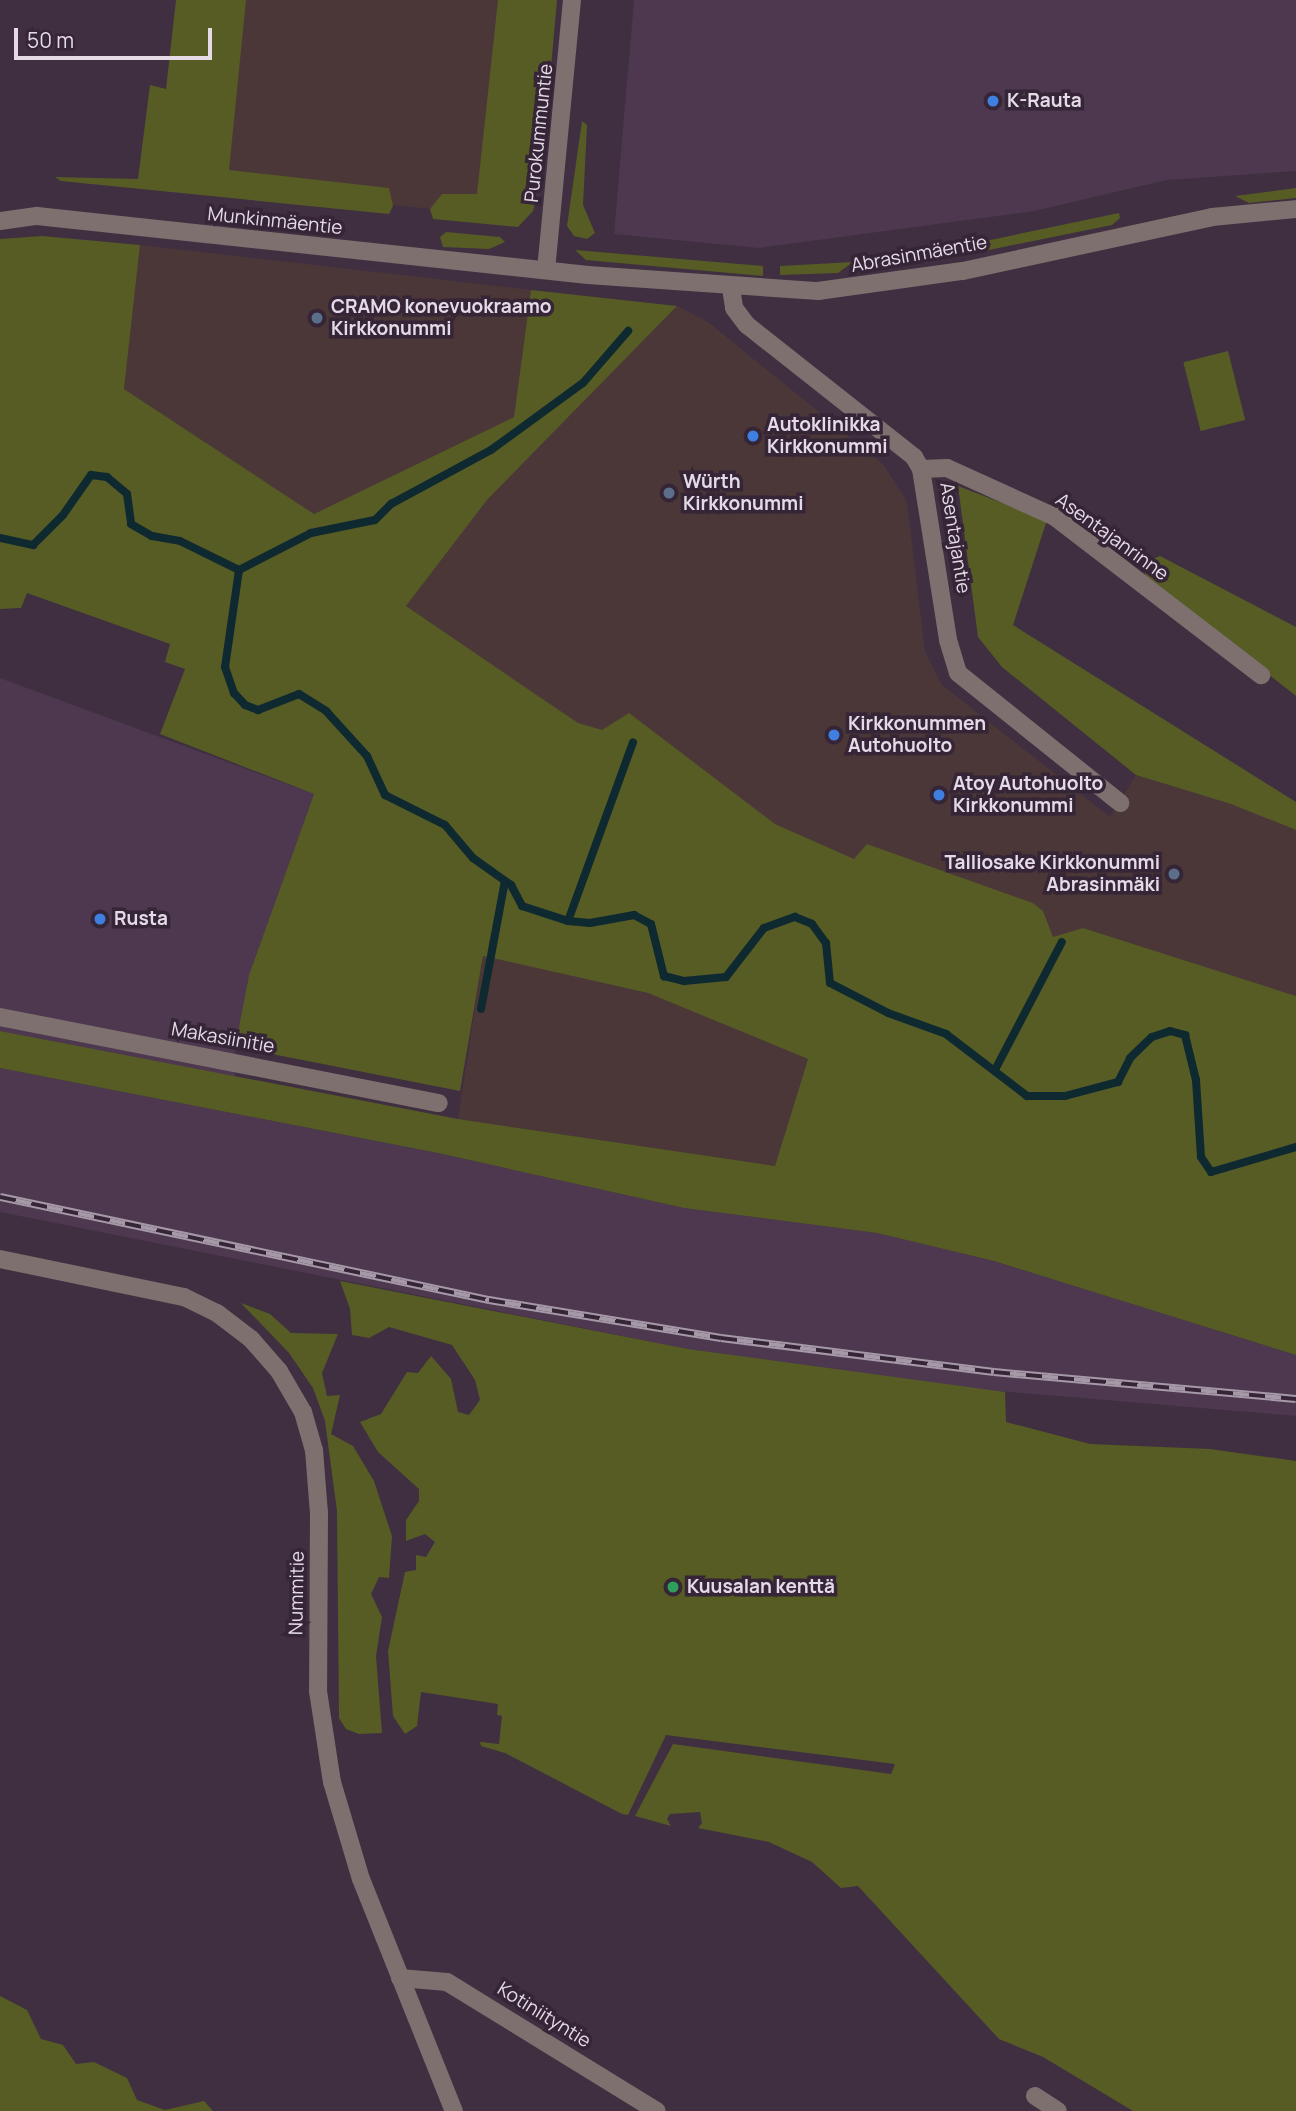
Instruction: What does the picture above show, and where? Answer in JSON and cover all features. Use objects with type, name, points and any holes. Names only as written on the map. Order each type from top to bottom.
[{"type":"street","name":"Purokummuntie","points":[[546,270],[572,0]]},
{"type":"street","name":"Abrasinmäentie","points":[[546,270],[731,288],[818,292],[887,284],[1212,217],[1296,209]]},
{"type":"street","name":"Munkinmäentie","points":[[0,221],[37,216],[546,270]]},
{"type":"street","name":"Asentajantie","points":[[731,288],[734,308],[747,325],[914,457],[921,469],[948,640],[958,673],[1119,803]]},
{"type":"street","name":"Asentajanrinne","points":[[921,469],[947,468],[1055,517],[1261,676]]},
{"type":"street","name":"Makasiinitie","points":[[0,1017],[439,1103]]},
{"type":"street","name":"Nummitie","points":[[0,1259],[141,1287],[195,1302],[251,1339],[279,1371],[303,1412],[314,1450],[319,1513],[318,1691],[332,1782],[361,1879],[454,2111]]},
{"type":"street","name":"Kotiniityntie","points":[[400,1978],[447,1982],[657,2111]]},
{"type":"street","points":[[1035,2096],[1058,2111]]},
{"type":"shaded area","points":[[201,0],[536,0],[490,215],[182,183]]},
{"type":"shaded area","points":[[634,0],[1296,0],[1296,171],[1167,180],[1034,211],[759,248],[614,234]]},
{"type":"shaded area","points":[[140,245],[531,290],[514,417],[314,514],[124,389]]},
{"type":"shaded area","points":[[677,306],[708,322],[883,464],[907,502],[925,652],[942,685],[1110,817],[1136,775],[1231,804],[1296,830],[1296,996],[1083,928],[1053,937],[1043,911],[1033,903],[867,844],[855,860],[775,824],[715,781],[578,723],[406,606],[487,500]]},
{"type":"shaded area","points":[[0,678],[314,794],[249,975],[236,1042],[235,1078],[0,1031]]},
{"type":"shaded area","points":[[483,956],[648,993],[808,1059],[775,1166],[458,1119]]},
{"type":"shaded area","points":[[0,1068],[438,1153],[684,1208],[877,1233],[994,1261],[1296,1355],[1296,1416],[973,1389],[688,1349],[0,1212]]},
{"type":"green space","points":[[176,0],[246,0],[229,170],[389,188],[393,206],[389,214],[61,181],[55,177],[138,179],[150,85],[166,89]]},
{"type":"green space","points":[[498,0],[557,0],[541,180],[533,211],[518,227],[433,219],[430,209],[442,194],[477,194]]},
{"type":"green space","points":[[582,121],[587,125],[583,205],[595,233],[587,239],[574,236],[567,226]]},
{"type":"green space","points":[[1296,188],[1296,198],[1249,203],[1235,196]]},
{"type":"green space","points":[[1119,213],[1120,218],[1112,225],[925,263],[915,261],[914,256]]},
{"type":"green space","points":[[446,232],[500,237],[505,242],[489,249],[443,247],[440,237]]},
{"type":"green space","points":[[42,236],[140,245],[124,389],[314,514],[514,417],[531,290],[677,306],[487,500],[406,606],[578,723],[602,730],[629,713],[775,824],[854,859],[867,844],[1033,903],[1043,911],[1053,937],[1083,928],[1296,996],[1296,1355],[994,1261],[877,1233],[684,1208],[438,1153],[0,1068],[0,1031],[458,1119],[775,1166],[808,1059],[648,993],[483,956],[460,1091],[277,1055],[236,1042],[249,975],[314,794],[160,734],[185,669],[165,662],[170,644],[27,593],[21,608],[0,609],[0,239]]},
{"type":"green space","points":[[575,250],[763,266],[763,276],[586,260]]},
{"type":"green space","points":[[853,262],[838,273],[780,275],[780,266]]},
{"type":"green space","points":[[1228,351],[1245,420],[1201,431],[1183,362]]},
{"type":"green space","points":[[958,486],[1047,520],[1013,625],[1296,802],[1296,830],[1231,804],[1136,775],[1002,667],[978,637]]},
{"type":"green space","points":[[1160,556],[1296,627],[1296,696],[1147,579],[1141,563]]},
{"type":"green space","points":[[340,1281],[688,1349],[1005,1392],[1006,1422],[1090,1444],[1210,1449],[1296,1461],[1296,2111],[1133,2111],[1043,2057],[999,2039],[858,1886],[841,1888],[812,1862],[769,1842],[698,1828],[702,1823],[700,1812],[670,1814],[667,1819],[671,1826],[635,1816],[673,1744],[891,1774],[895,1764],[666,1735],[628,1815],[505,1753],[481,1746],[480,1742],[499,1744],[502,1716],[497,1715],[498,1704],[421,1692],[417,1726],[405,1734],[393,1716],[388,1651],[405,1572],[416,1570],[416,1555],[426,1557],[435,1542],[425,1534],[406,1541],[406,1520],[419,1501],[419,1489],[378,1452],[360,1422],[381,1414],[407,1372],[418,1373],[431,1356],[451,1379],[458,1412],[469,1415],[480,1400],[475,1380],[452,1345],[389,1327],[369,1338],[352,1335],[350,1309]]},
{"type":"green space","points":[[241,1303],[270,1314],[291,1333],[338,1334],[322,1373],[327,1396],[340,1395],[331,1434],[353,1446],[374,1481],[392,1536],[389,1578],[379,1577],[371,1594],[382,1617],[376,1656],[382,1733],[359,1734],[346,1729],[339,1718],[337,1511],[325,1421],[313,1388],[289,1353]]},
{"type":"green space","points":[[0,1996],[27,2010],[41,2039],[63,2045],[76,2064],[94,2062],[127,2078],[137,2100],[165,2110],[204,2101],[213,2111],[0,2111]]},
{"type":"waterway","points":[[239,570],[311,533],[375,520],[391,504],[491,450],[583,383],[628,331]]},
{"type":"waterway","points":[[0,538],[33,545],[63,515],[91,475],[107,477],[127,494],[131,524],[152,536],[180,541],[239,570],[225,667],[234,693],[245,705],[258,710],[299,694],[326,711],[367,756],[385,795],[445,825],[473,858],[511,885],[522,906],[568,921],[590,923],[634,915],[651,924],[664,976],[684,981],[726,977],[764,928],[795,917],[812,924],[826,943],[830,983],[888,1013],[946,1034],[1027,1096],[1065,1096],[1118,1082],[1130,1058],[1152,1037],[1170,1031],[1185,1035],[1196,1080],[1201,1157],[1211,1172],[1296,1147]]},
{"type":"waterway","points":[[568,921],[633,742]]},
{"type":"waterway","points":[[481,1009],[505,881]]},
{"type":"waterway","points":[[996,1068],[1062,942]]},
{"type":"railway","points":[[0,1197],[489,1300],[721,1338],[994,1372],[1296,1399]]},
{"type":"place","name":"K-Rauta","points":[[993,101]]},
{"type":"place","name":"CRAMO konevuokraamo Kirkkonummi","points":[[317,318]]},
{"type":"place","name":"Autoklinikka Kirkkonummi","points":[[753,436]]},
{"type":"place","name":"Würth Kirkkonummi","points":[[669,493]]},
{"type":"place","name":"Kirkkonummen Autohuolto","points":[[834,735]]},
{"type":"place","name":"Atoy Autohuolto Kirkkonummi","points":[[939,795]]},
{"type":"place","name":"Talliosake Kirkkonummi Abrasinmäki","points":[[1174,874]]},
{"type":"place","name":"Rusta","points":[[100,919]]},
{"type":"place","name":"Kuusalan kenttä","points":[[673,1587]]}]
